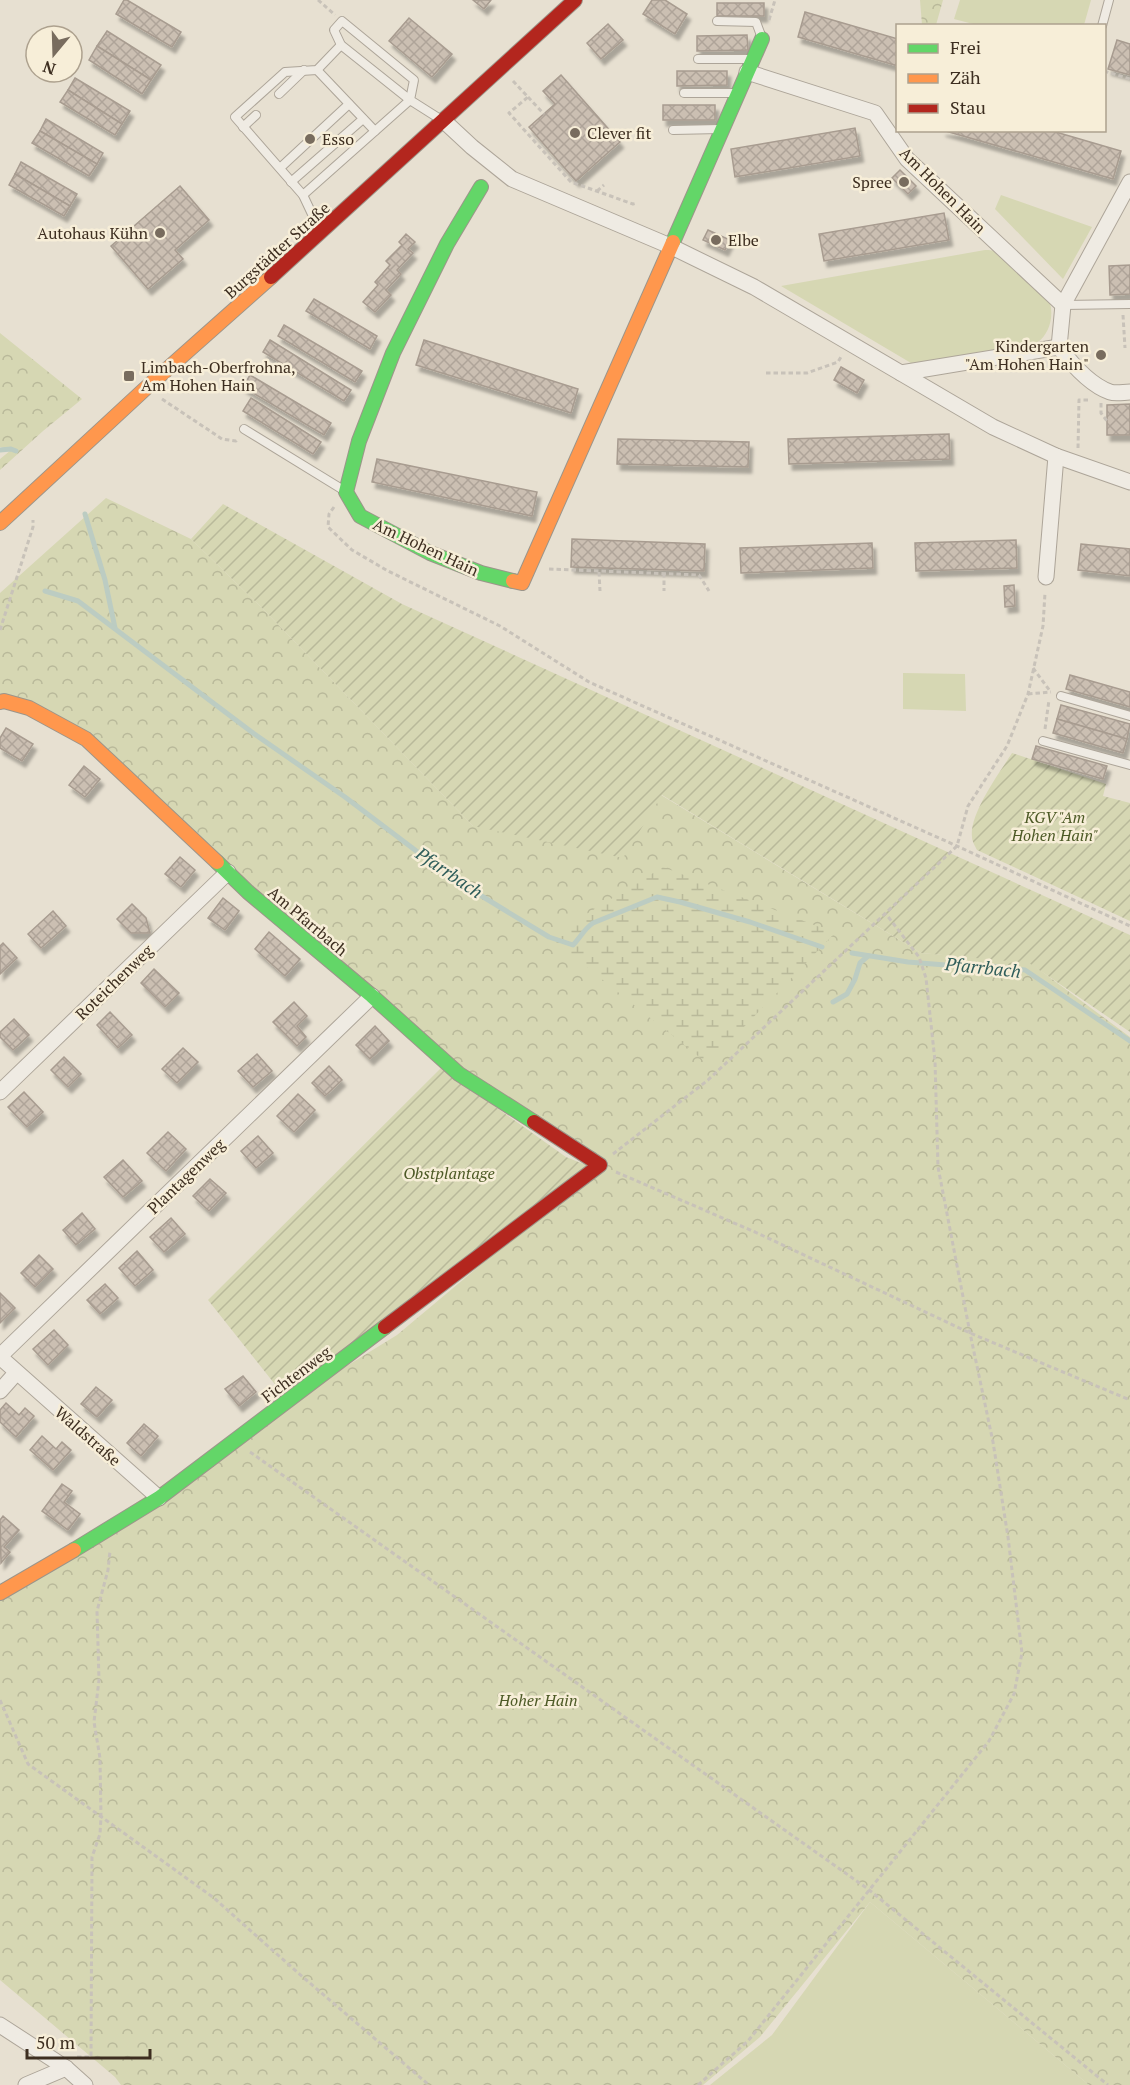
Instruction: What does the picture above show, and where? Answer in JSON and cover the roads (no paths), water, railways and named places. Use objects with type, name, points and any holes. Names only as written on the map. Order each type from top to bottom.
[{"type":"street","name":"Burgstädter Straße","points":[[0,523],[575,0]]},
{"type":"street","name":"Am Hohen Hain","points":[[346,492],[360,516],[430,553],[481,573],[522,584],[762,39]]},
{"type":"street","name":"Am Hohen Hain","points":[[750,66],[875,113],[907,159],[1063,305]]},
{"type":"street","points":[[444,121],[512,179],[670,246],[754,288],[993,427],[1078,465],[1130,482]]},
{"type":"street","points":[[1130,182],[1063,305],[1059,346],[1078,370],[1106,396],[1130,392]]},
{"type":"street","points":[[346,492],[358,441],[393,353],[447,244],[481,187]]},
{"type":"street","points":[[901,373],[1059,346]]},
{"type":"street","points":[[1046,577],[1056,456]]},
{"type":"street","name":"Am Pfarrbach","points":[[0,702],[29,708],[86,739],[248,891],[372,996],[459,1074],[600,1165]]},
{"type":"street","name":"Roteichenweg","points":[[0,1092],[228,872]]},
{"type":"street","name":"Plantagenweg","points":[[0,1357],[372,996]]},
{"type":"street","name":"Fichtenweg","points":[[0,1593],[114,1527],[159,1498],[600,1165]]},
{"type":"street","name":"Waldstraße","points":[[0,1357],[159,1498]]},
{"type":"street","points":[[0,1391],[16,1373]]},
{"type":"street","points":[[0,2025],[66,2068],[84,2085]]},
{"type":"street","points":[[26,2085],[66,2068]]},
{"type":"lane","points":[[1103,24],[1109,0]]},
{"type":"lane","points":[[303,195],[410,100],[414,80],[342,21],[334,30],[341,45],[410,100],[444,121]]},
{"type":"lane","points":[[717,21],[756,22],[762,39]]},
{"type":"lane","points":[[321,233],[303,195],[235,117],[285,72],[317,70],[341,45]]},
{"type":"lane","points":[[698,59],[750,66]]},
{"type":"lane","points":[[279,94],[304,70]]},
{"type":"lane","points":[[317,70],[375,131]]},
{"type":"lane","points":[[684,93],[738,93]]},
{"type":"lane","points":[[280,168],[349,104]]},
{"type":"lane","points":[[243,127],[256,115]]},
{"type":"lane","points":[[291,182],[363,118]]},
{"type":"lane","points":[[673,130],[722,129]]},
{"type":"lane","points":[[1063,305],[1130,304]]},
{"type":"lane","points":[[244,429],[346,492]]},
{"type":"lane","points":[[1061,696],[1130,716]]},
{"type":"lane","points":[[1043,741],[1130,765]]},
{"type":"waterway","name":"Pfarrbach","points":[[0,450],[16,451]]},
{"type":"waterway","name":"Pfarrbach","points":[[85,514],[105,580],[115,628]]},
{"type":"waterway","name":"Pfarrbach","points":[[45,591],[78,601],[253,733],[345,797],[452,878],[549,937],[573,945],[593,923],[657,897],[750,922],[822,947]]},
{"type":"waterway","name":"Pfarrbach","points":[[852,953],[908,962],[1025,970],[1130,1041]]},
{"type":"waterway","points":[[833,1002],[847,994],[860,963],[868,956]]},
{"type":"place","name":"Clever fit","points":[[575,133]]},
{"type":"place","name":"Esso","points":[[310,139]]},
{"type":"place","name":"Spree","points":[[904,182]]},
{"type":"place","name":"Autohaus Kühn","points":[[160,233]]},
{"type":"place","name":"Elbe","points":[[716,240]]},
{"type":"place","name":"Kindergarten \"Am Hohen Hain\"","points":[[1101,355]]},
{"type":"place","name":"Limbach-Oberfrohna, Am Hohen Hain","points":[[129,376]]},
{"type":"park label","name":"KGV \"Am Hohen Hain\"","points":[[1055,826]]},
{"type":"park label","name":"Obstplantage","points":[[449,1173]]},
{"type":"park label","name":"Hoher Hain","points":[[538,1700]]}]
